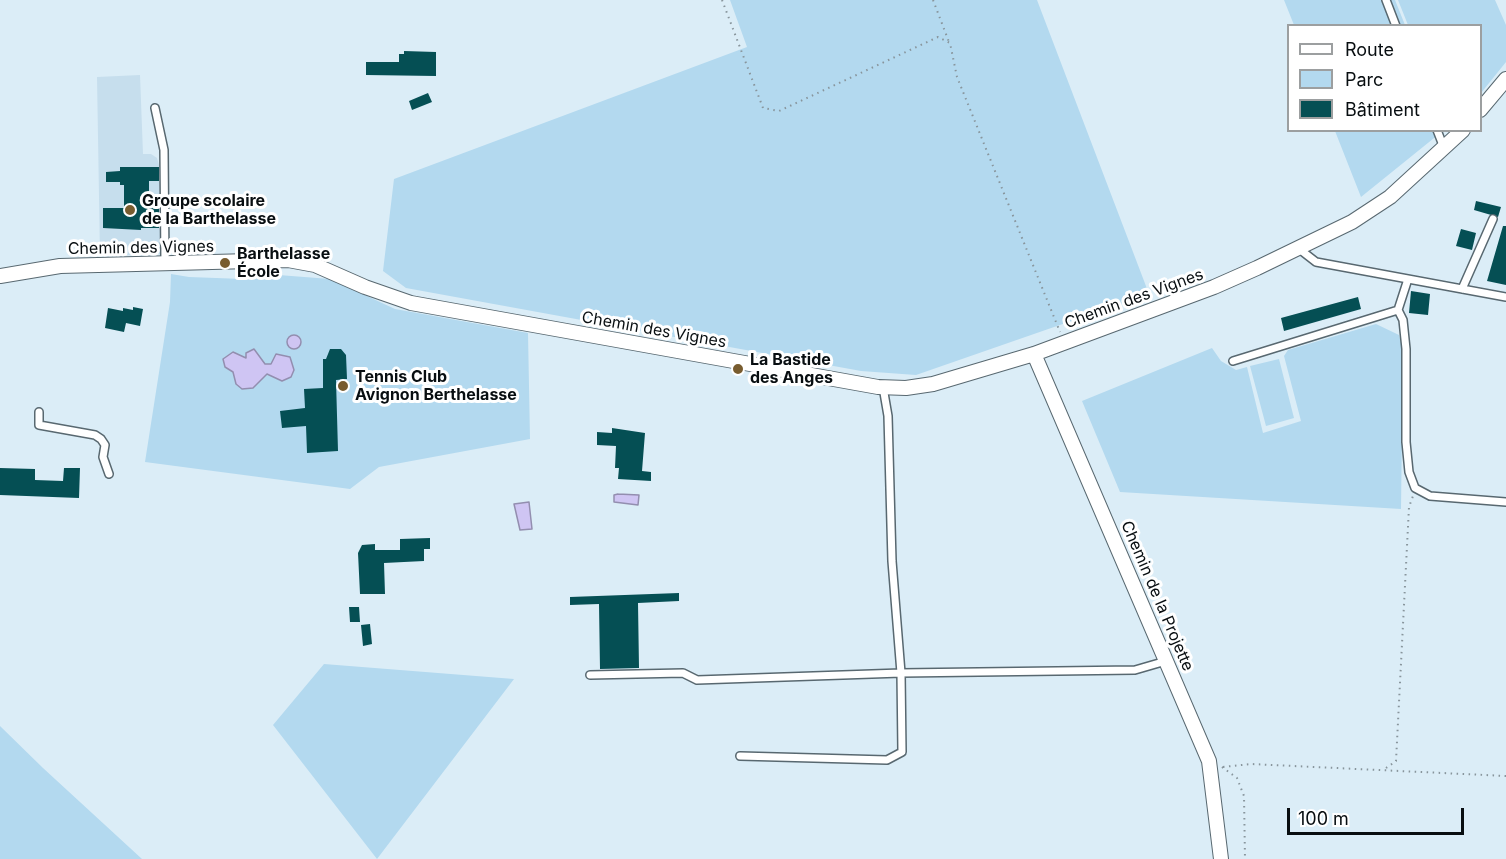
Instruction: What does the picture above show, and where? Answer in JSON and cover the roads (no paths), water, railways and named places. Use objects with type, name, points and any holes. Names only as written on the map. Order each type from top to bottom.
[{"type":"street","points":[[1482,108],[1506,79]]},
{"type":"street","name":"Chemin des Vignes","points":[[0,276],[60,266],[288,260],[315,265],[365,287],[411,303],[883,387],[906,388],[933,384],[1034,354],[1214,287],[1352,222],[1390,197],[1461,132]]},
{"type":"street","name":"Chemin de la Projette","points":[[1034,354],[1166,660],[1216,768],[1221,859]]},
{"type":"lane","points":[[1386,0],[1395,24]]},
{"type":"lane","points":[[155,108],[164,150],[165,264]]},
{"type":"lane","points":[[1438,132],[1445,149]]},
{"type":"lane","points":[[1462,289],[1468,280],[1493,219]]},
{"type":"lane","points":[[1298,248],[1316,262],[1506,297]]},
{"type":"lane","points":[[1408,279],[1398,310],[1403,320],[1406,349],[1409,472],[1416,488],[1430,496],[1506,502]]},
{"type":"lane","points":[[1233,361],[1398,310]]},
{"type":"lane","points":[[740,756],[894,758],[900,755],[903,747],[901,673],[892,561],[888,416],[883,387]]},
{"type":"lane","points":[[39,412],[39,425],[94,435],[101,439],[105,445],[103,457],[109,474]]},
{"type":"lane","points":[[590,675],[683,673],[697,680],[901,673],[1135,670],[1166,660]]},
{"type":"place","name":"Groupe scolaire de la Barthelasse","points":[[130,210]]},
{"type":"place","name":"Barthelasse École","points":[[225,263]]},
{"type":"place","name":"La Bastide des Anges","points":[[738,369]]},
{"type":"place","name":"Tennis Club Avignon Berthelasse","points":[[343,386]]}]
